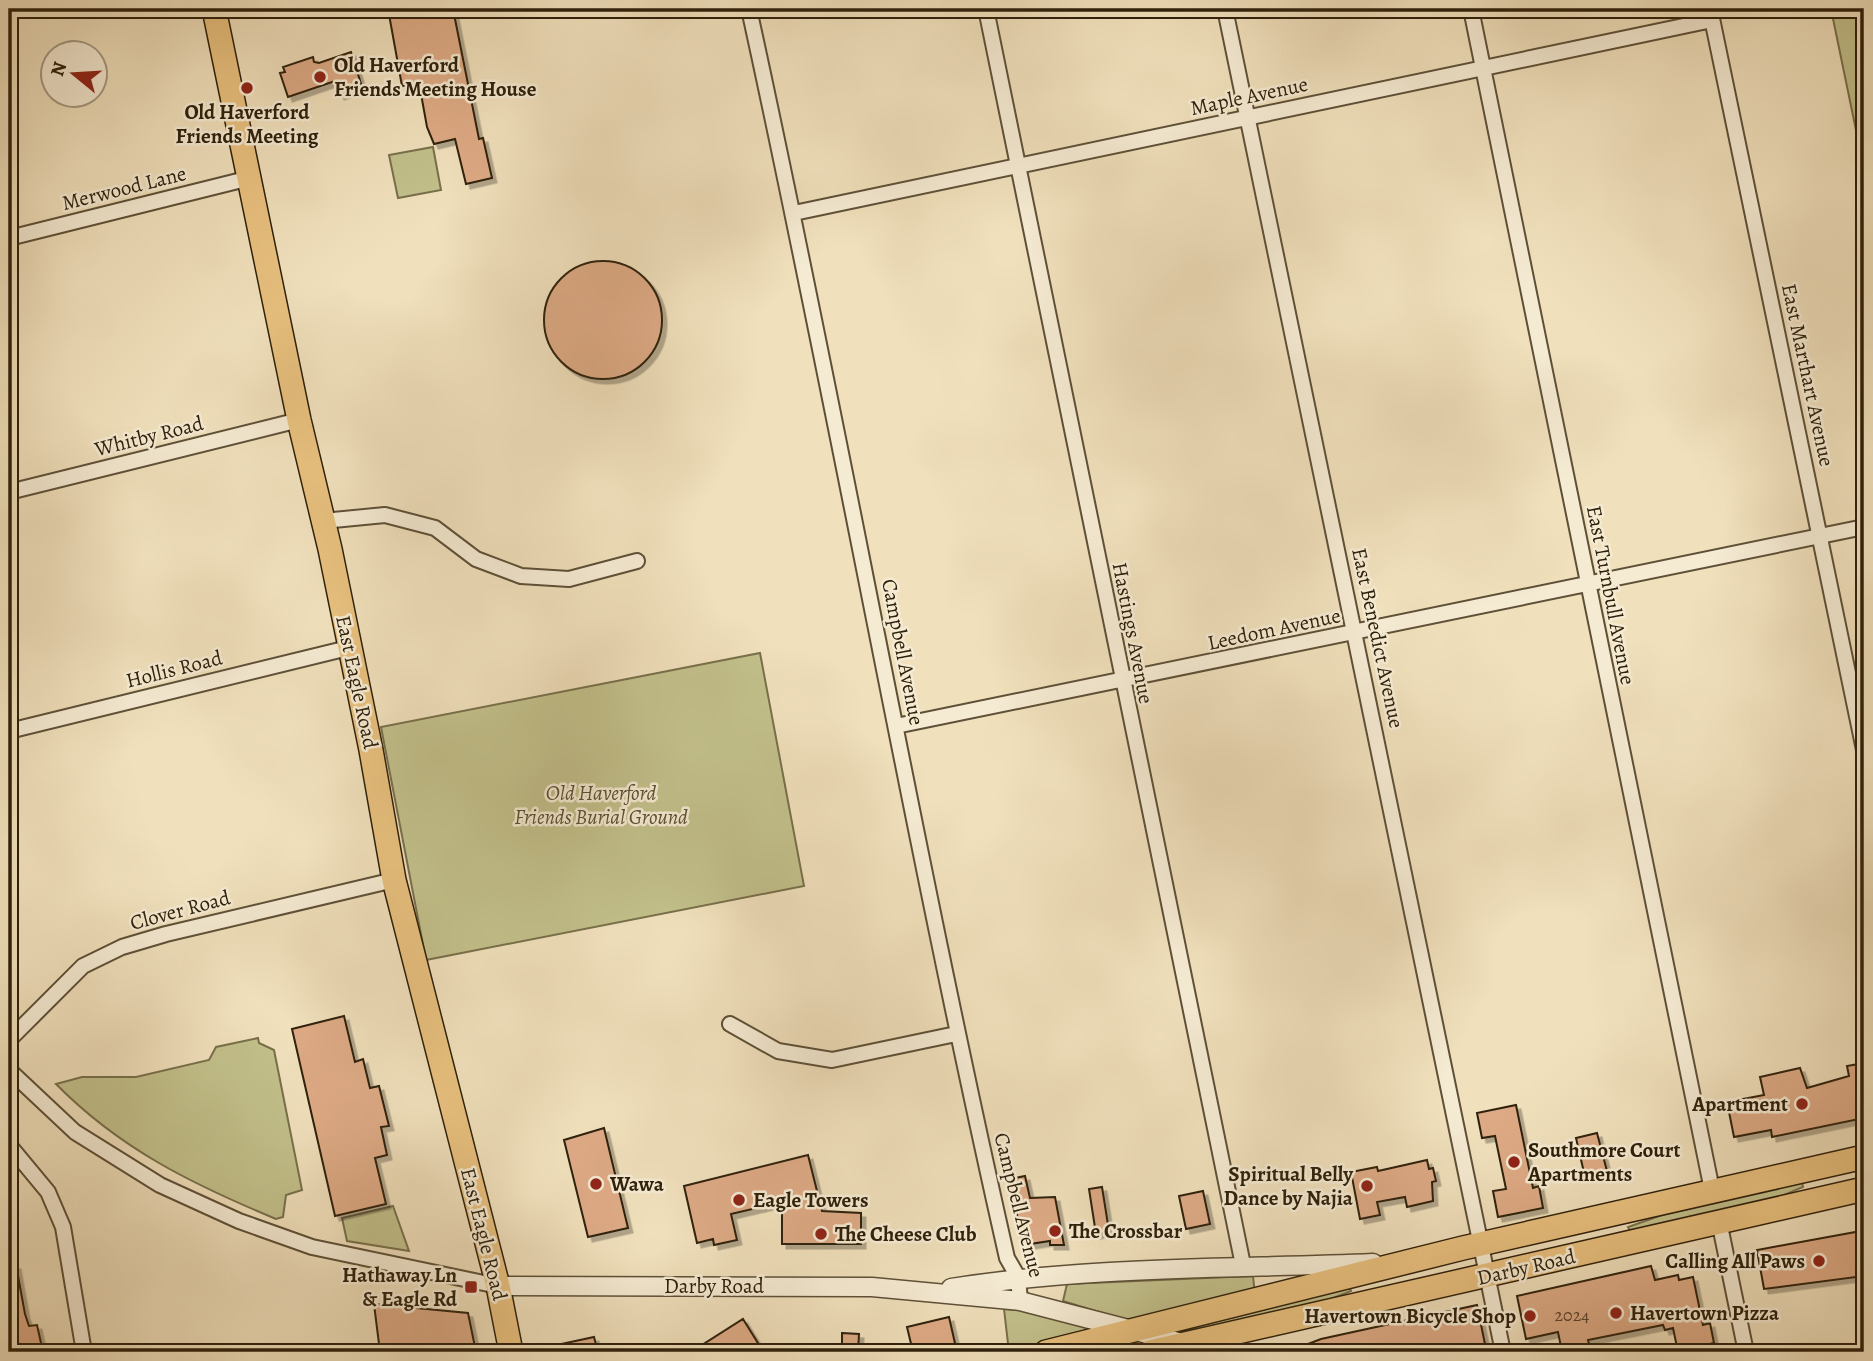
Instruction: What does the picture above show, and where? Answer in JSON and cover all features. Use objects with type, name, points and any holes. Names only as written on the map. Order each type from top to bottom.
[{"type":"main road","name":"East Eagle Road","points":[[214,9],[371,750],[394,880],[498,1286],[511,1352]]},
{"type":"main road","name":"Darby Road","points":[[1046,1352],[1481,1244],[1864,1157]]},
{"type":"main road","name":"Darby Road","points":[[1150,1352],[1864,1189]]},
{"type":"street","name":"Campbell Avenue","points":[[749,9],[794,213],[956,1034],[1007,1258],[1018,1277],[1020,1301]]},
{"type":"street","name":"Hastings Avenue","points":[[986,9],[1021,167],[1121,682],[1243,1265]]},
{"type":"street","name":"East Benedict Avenue","points":[[1225,9],[1503,1352]]},
{"type":"street","name":"East Turnbull Avenue","points":[[1471,9],[1712,1190]]},
{"type":"street","name":"Maple Avenue","points":[[794,213],[1484,67],[1711,14]]},
{"type":"street","name":"East Marthart Avenue","points":[[1711,14],[1864,750]]},
{"type":"street","name":"Merwood Lane","points":[[9,238],[250,178]]},
{"type":"street","name":"Whitby Road","points":[[9,492],[299,420]]},
{"type":"street","points":[[323,522],[385,515],[435,528],[476,559],[521,576],[569,579],[637,561]]},
{"type":"street","name":"Leedom Avenue","points":[[896,726],[1121,682],[1864,527]]},
{"type":"street","name":"Hollis Road","points":[[9,731],[348,648]]},
{"type":"street","name":"Clover Road","points":[[9,1040],[83,966],[122,947],[166,933],[394,880]]},
{"type":"street","points":[[730,1024],[778,1051],[832,1060],[956,1034]]},
{"type":"street","points":[[9,1070],[75,1132],[159,1185],[239,1221],[313,1247],[498,1286]]},
{"type":"street","points":[[9,1145],[48,1192],[63,1227],[84,1352]]},
{"type":"street","points":[[9,1169],[25,1165]]},
{"type":"street","points":[[1718,1222],[1746,1352]]},
{"type":"street","name":"Darby Road","points":[[930,1291],[1018,1277],[1243,1265],[1408,1262]]},
{"type":"street","name":"Darby Road","points":[[498,1286],[859,1287],[930,1291],[1020,1301],[1189,1344]]},
{"type":"green space","points":[[1831,9],[1864,9],[1864,169]]},
{"type":"green space","points":[[433,147],[441,190],[398,198],[389,155]]},
{"type":"green space","name":"Old Haverford Friends Burial Ground","points":[[760,653],[804,886],[426,960],[381,727]]},
{"type":"green space","points":[[258,1038],[259,1043],[274,1050],[302,1190],[286,1195],[283,1217],[276,1219],[158,1163],[106,1128],[56,1084],[82,1077],[136,1077],[209,1060],[216,1047]]},
{"type":"green space","points":[[1802,1182],[1803,1187],[1765,1203],[1630,1231],[1628,1227],[1662,1215]]},
{"type":"green space","points":[[393,1206],[409,1251],[347,1241],[342,1218]]},
{"type":"green space","points":[[1253,1276],[1255,1295],[1134,1323],[1063,1301],[1067,1284]]},
{"type":"green space","points":[[1349,1286],[1351,1291],[1323,1302],[1184,1333],[1171,1331]]},
{"type":"green space","points":[[1004,1309],[1035,1311],[1091,1329],[1009,1352]]},
{"type":"building","points":[[388,9],[453,9],[479,139],[483,138],[492,178],[466,184],[455,139],[434,144],[427,127],[419,83],[402,86]]},
{"type":"building","name":"Old Haverford Friends Meeting House","points":[[351,52],[362,87],[340,95],[335,81],[288,97],[280,73],[285,72],[283,67],[313,57],[314,62],[319,63]]},
{"type":"building","points":[[603,261],[626,265],[645,278],[658,297],[662,320],[658,343],[645,362],[626,375],[603,379],[580,375],[561,362],[548,343],[544,320],[548,297],[561,278],[580,265]]},
{"type":"building","points":[[344,1016],[355,1062],[363,1059],[370,1088],[379,1086],[389,1126],[381,1127],[387,1155],[375,1158],[386,1204],[335,1216],[292,1029]]},
{"type":"building","points":[[1864,1063],[1864,1118],[1772,1137],[1771,1130],[1734,1137],[1727,1102],[1764,1095],[1760,1077],[1800,1068],[1807,1088],[1849,1076],[1847,1066]]},
{"type":"building","name":"Southmore Court Apartments","points":[[1516,1105],[1533,1188],[1539,1186],[1543,1208],[1498,1217],[1493,1191],[1506,1189],[1495,1136],[1482,1138],[1477,1113]]},
{"type":"building","name":"Wawa","points":[[604,1128],[628,1228],[588,1237],[564,1140]]},
{"type":"building","points":[[1597,1133],[1607,1171],[1585,1177],[1576,1138]]},
{"type":"building","name":"Eagle Towers","points":[[808,1155],[822,1211],[861,1213],[861,1244],[782,1244],[782,1202],[731,1214],[737,1240],[714,1245],[713,1239],[697,1243],[684,1186]]},
{"type":"building","points":[[1427,1160],[1429,1169],[1433,1168],[1436,1181],[1432,1182],[1433,1201],[1407,1207],[1405,1197],[1377,1202],[1380,1215],[1360,1219],[1351,1172],[1377,1167],[1378,1171]]},
{"type":"building","points":[[1025,1176],[1030,1198],[1055,1197],[1064,1245],[1050,1245],[1050,1241],[1023,1245],[1010,1179]]},
{"type":"building","points":[[1102,1187],[1109,1231],[1096,1234],[1089,1189]]},
{"type":"building","points":[[1203,1191],[1210,1224],[1186,1229],[1179,1196]]},
{"type":"building","points":[[1861,1231],[1864,1276],[1764,1289],[1757,1250]]},
{"type":"building","points":[[16,1265],[25,1314],[29,1326],[37,1325],[43,1352],[20,1352],[17,1336],[13,1337],[9,1317],[9,1266]]},
{"type":"building","points":[[1651,1266],[1655,1280],[1678,1275],[1679,1280],[1693,1277],[1703,1325],[1710,1323],[1714,1343],[1695,1347],[1696,1352],[1678,1352],[1673,1328],[1665,1330],[1663,1325],[1588,1340],[1591,1352],[1562,1352],[1558,1332],[1526,1339],[1517,1296]]},
{"type":"building","points":[[374,1304],[468,1313],[476,1352],[380,1352]]},
{"type":"building","points":[[1477,1305],[1486,1349],[1471,1352],[1295,1352],[1295,1349],[1321,1339]]},
{"type":"building","points":[[949,1317],[957,1352],[913,1352],[907,1327]]},
{"type":"building","points":[[743,1319],[761,1348],[754,1352],[691,1352]]},
{"type":"building","points":[[842,1333],[859,1334],[858,1352],[842,1352]]},
{"type":"building","points":[[594,1337],[598,1352],[553,1352],[552,1346]]},
{"type":"place","name":"Old Haverford Friends Meeting House","points":[[320,77]]},
{"type":"place","name":"Old Haverford Friends Meeting","points":[[247,88]]},
{"type":"place","name":"Apartment","points":[[1802,1104]]},
{"type":"place","name":"Southmore Court Apartments","points":[[1514,1162]]},
{"type":"place","name":"Wawa","points":[[596,1184]]},
{"type":"place","name":"Spiritual Belly Dance by Najia","points":[[1367,1186]]},
{"type":"place","name":"Eagle Towers","points":[[739,1200]]},
{"type":"place","name":"The Crossbar","points":[[1055,1231]]},
{"type":"place","name":"The Cheese Club","points":[[821,1234]]},
{"type":"place","name":"Calling All Paws","points":[[1819,1261]]},
{"type":"place","name":"Hathaway Ln & Eagle Rd","points":[[471,1287]]},
{"type":"place","name":"Havertown Pizza","points":[[1616,1313]]},
{"type":"place","name":"Havertown Bicycle Shop","points":[[1530,1316]]}]
